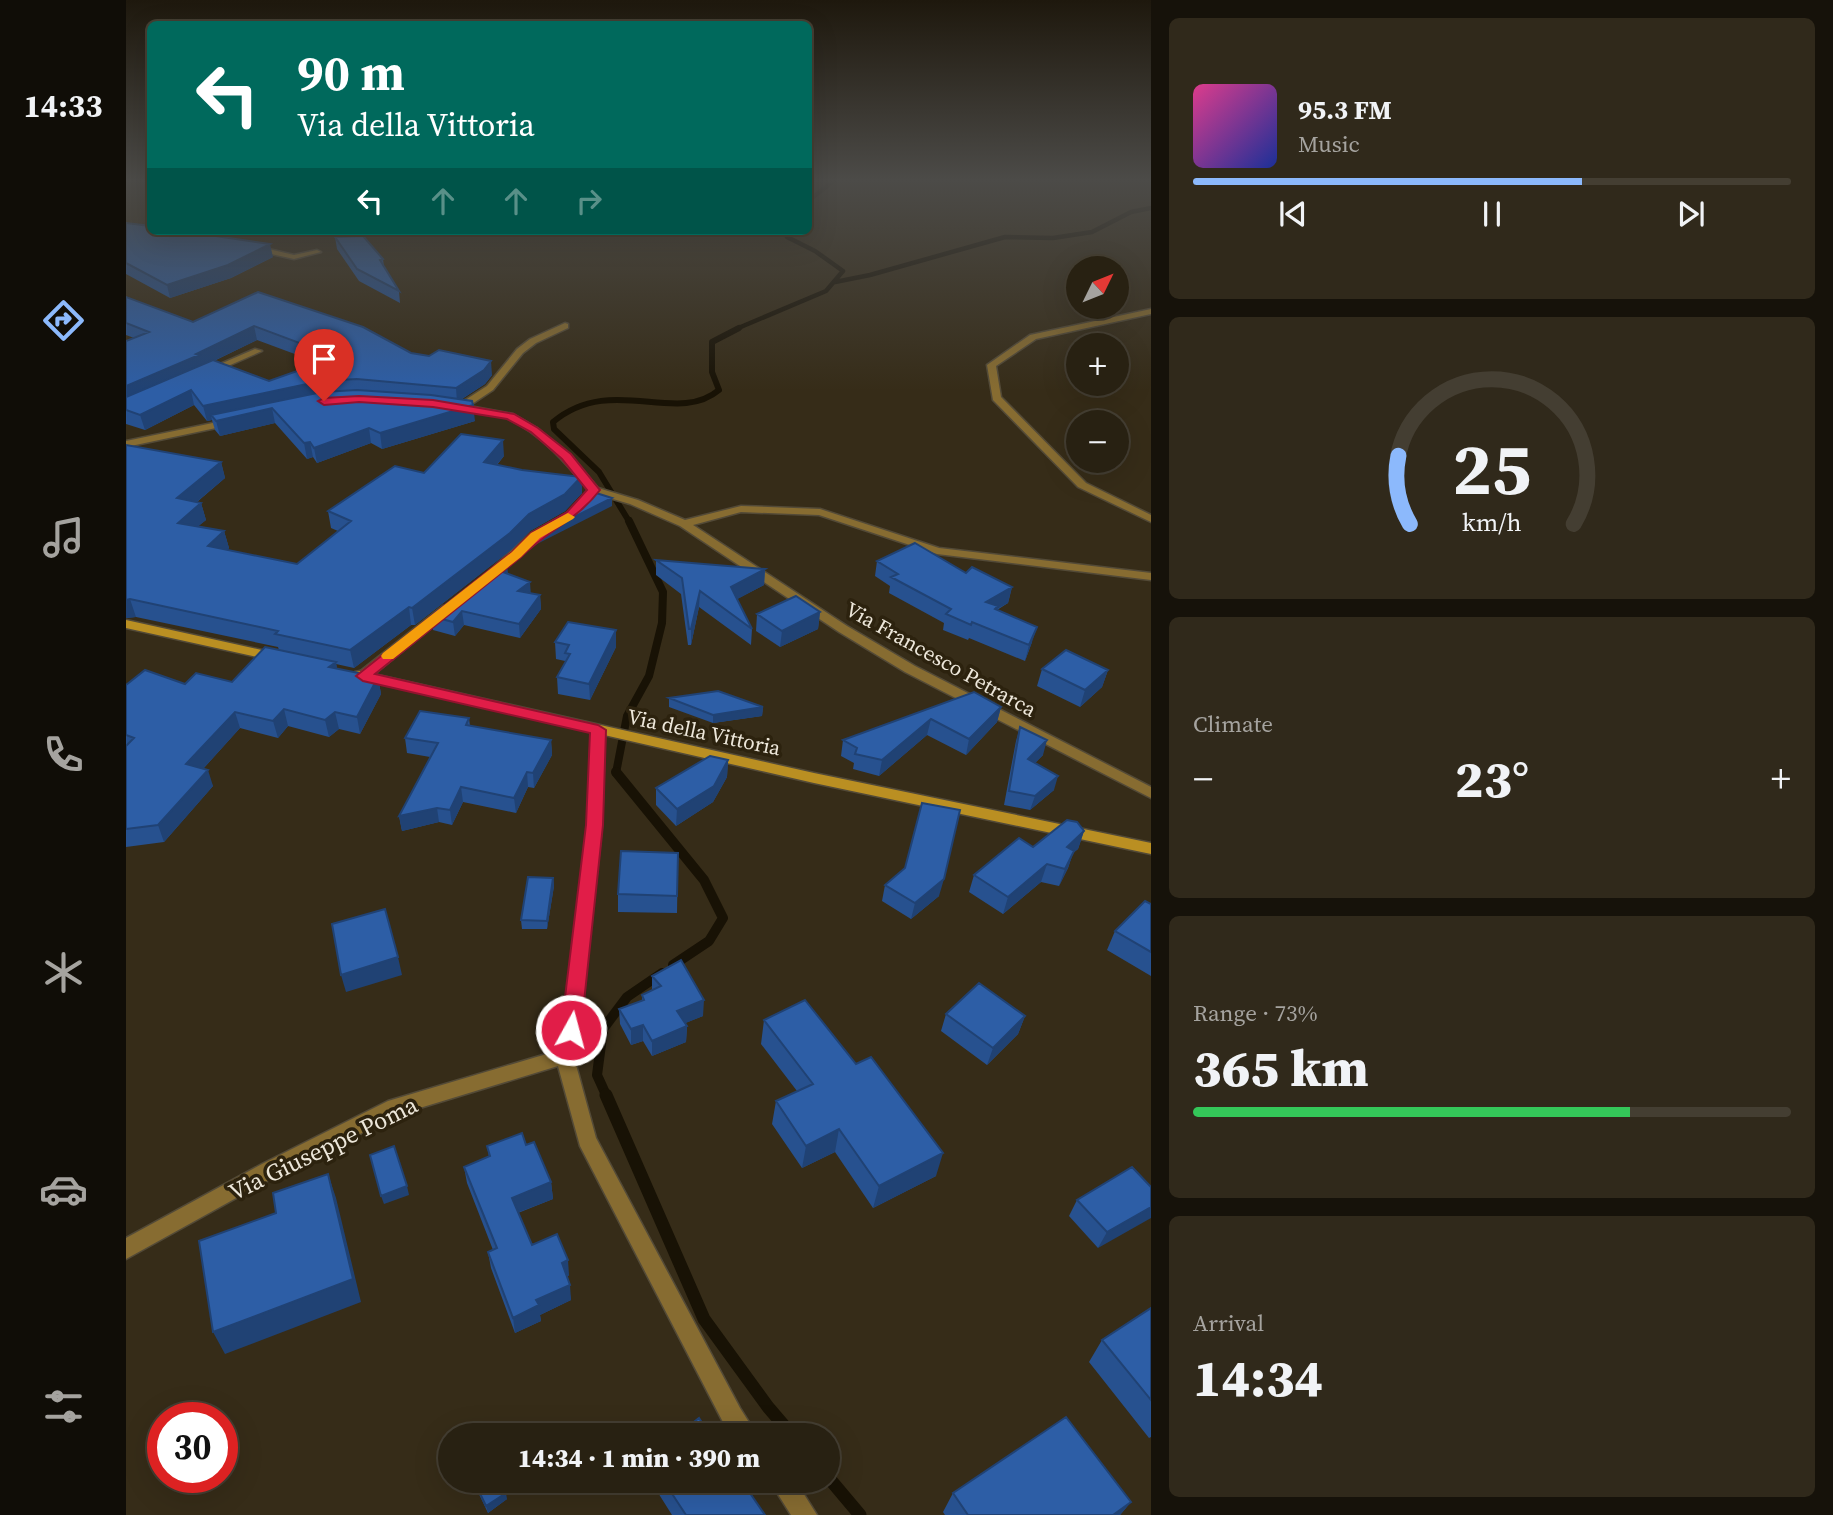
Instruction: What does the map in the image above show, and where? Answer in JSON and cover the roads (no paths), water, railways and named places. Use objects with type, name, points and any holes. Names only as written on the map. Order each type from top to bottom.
[{"type":"street","points":[[262,250],[294,257],[317,252]]},
{"type":"street","points":[[1150,311],[1033,337],[991,365],[996,398],[1082,485],[1150,519]]},
{"type":"street","points":[[461,407],[490,388],[520,351],[533,341],[565,326]]},
{"type":"street","points":[[197,376],[258,351]]},
{"type":"street","points":[[442,405],[510,416],[534,430],[566,457],[594,490],[571,515],[535,536],[486,579]]},
{"type":"street","points":[[126,444],[245,419]]},
{"type":"street","name":"Via Francesco Petrarca","points":[[594,490],[634,502],[684,524],[843,629],[910,669],[1150,793]]},
{"type":"street","points":[[684,524],[741,509],[820,512],[937,551],[1150,577]]},
{"type":"street","name":"Via della Vittoria","points":[[455,603],[356,674],[618,735],[1150,849]]},
{"type":"street","points":[[126,624],[295,661]]},
{"type":"street","points":[[598,730],[595,825],[567,1065],[587,1140],[737,1423]]},
{"type":"street","name":"Via Giuseppe Poma","points":[[126,1249],[269,1170],[395,1107],[568,1055]]},
{"type":"street","points":[[789,1493],[805,1515]]},
{"type":"waterway","points":[[736,329],[826,291],[843,271],[812,250]]},
{"type":"waterway","points":[[835,282],[960,250]]},
{"type":"waterway","points":[[630,523],[599,472],[554,429],[553,422],[575,408],[598,401],[683,403],[702,400],[719,390],[712,372],[712,342],[739,328]]},
{"type":"waterway","points":[[616,772],[627,716],[649,676],[662,623],[663,592],[630,523]]},
{"type":"waterway","points":[[616,772],[704,880],[723,918],[709,941],[673,965]]},
{"type":"waterway","points":[[607,1097],[597,1075],[603,1029],[627,997],[662,973]]},
{"type":"waterway","points":[[606,1095],[704,1319],[782,1423]]},
{"type":"waterway","points":[[840,1491],[860,1515]]}]
